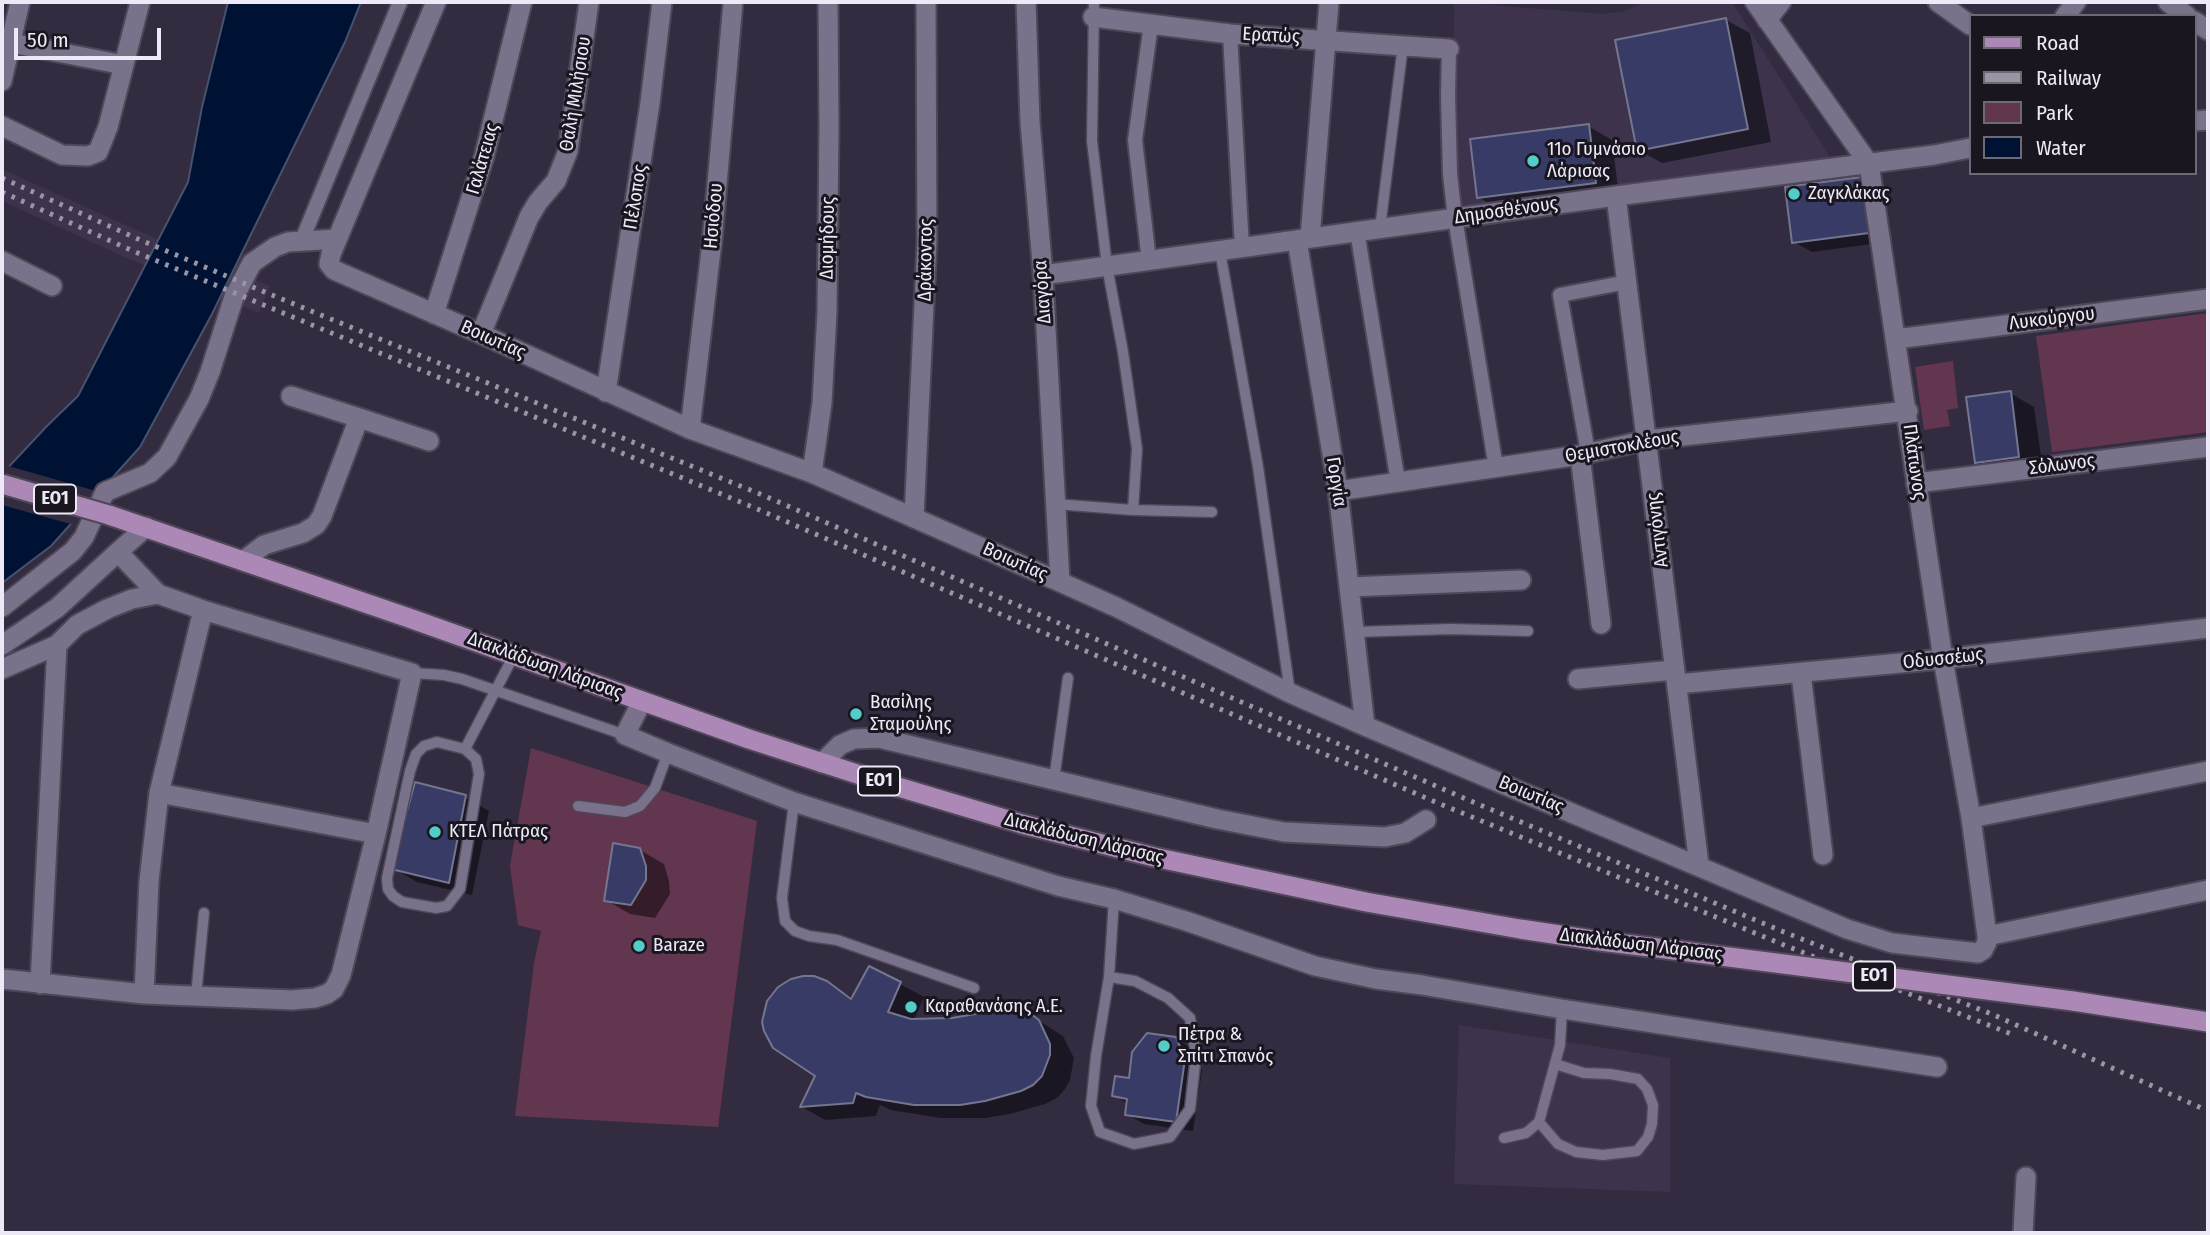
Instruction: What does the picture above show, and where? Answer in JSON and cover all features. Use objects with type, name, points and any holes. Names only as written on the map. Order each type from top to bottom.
[{"type":"main road","name":"Διακλάδωση Λάρισας","points":[[2,484],[146,527],[822,763],[1022,824],[1238,876],[1520,929],[2073,1002],[2208,1023]]},
{"type":"street","points":[[2,81],[17,2]]},
{"type":"street","points":[[2,126],[62,155],[74,157],[94,154],[102,145],[108,127],[140,2]]},
{"type":"street","points":[[302,240],[400,2]]},
{"type":"street","points":[[2,607],[73,551],[84,537],[105,492],[150,473],[167,457],[199,399],[234,298],[252,263],[275,247],[302,240],[337,239],[436,2]]},
{"type":"street","name":"Γαλάτειας","points":[[434,314],[484,157],[522,2]]},
{"type":"street","name":"Θαλή Μιλήσιου","points":[[481,334],[529,217],[556,181],[568,151],[589,2]]},
{"type":"street","name":"Πέλοπος","points":[[606,392],[650,103],[662,2]]},
{"type":"street","name":"Ησιόδου","points":[[690,429],[712,242],[733,2]]},
{"type":"street","name":"Διομήδους","points":[[812,473],[822,403],[827,312],[828,2]]},
{"type":"street","name":"Δράκοντος","points":[[914,518],[927,241],[926,2]]},
{"type":"street","name":"Διαγόρα","points":[[1026,2],[1030,122],[1060,582]]},
{"type":"street","name":"Γοργία","points":[[1329,2],[1303,239],[1338,491],[1365,726]]},
{"type":"street","name":"Πλάτωνος","points":[[1755,2],[1869,164],[1987,936]]},
{"type":"street","points":[[1767,20],[1781,2]]},
{"type":"street","points":[[1938,2],[1968,24]]},
{"type":"street","points":[[2168,2],[2185,14]]},
{"type":"street","name":"Ερατώς","points":[[1093,9],[1151,24],[1230,34],[1449,49]]},
{"type":"street","points":[[1149,261],[1135,140],[1151,24]]},
{"type":"street","points":[[1230,34],[1242,248]]},
{"type":"street","points":[[10,43],[124,65]]},
{"type":"street","points":[[1449,49],[1448,142],[1455,218],[1496,468]]},
{"type":"street","name":"Δημοσθένους","points":[[1042,275],[1869,164],[1968,148]]},
{"type":"street","name":"Αντιγόνης","points":[[1616,196],[1699,865]]},
{"type":"street","points":[[1357,232],[1398,482]]},
{"type":"street","name":"Βοιωτίας","points":[[337,239],[329,264],[337,272],[690,429],[812,473],[1060,582],[1365,726],[1869,937],[1919,947],[1978,953],[1983,950],[1987,936]]},
{"type":"street","points":[[2,261],[52,286]]},
{"type":"street","points":[[1601,624],[1584,454],[1560,295],[1627,282]]},
{"type":"street","name":"Λυκούργου","points":[[1896,339],[2208,299]]},
{"type":"street","points":[[291,396],[429,442]]},
{"type":"street","name":"Θεμιστοκλέους","points":[[1338,491],[1584,454],[1647,440],[1908,411]]},
{"type":"street","points":[[243,561],[264,545],[303,533],[316,525],[323,516],[359,418]]},
{"type":"street","name":"Σόλωνος","points":[[1916,482],[2208,447]]},
{"type":"street","points":[[2,645],[57,608],[146,527]]},
{"type":"street","points":[[2,979],[144,994],[304,999],[327,994],[334,989],[341,975],[412,673],[158,594],[118,552]]},
{"type":"street","points":[[1349,587],[1521,580]]},
{"type":"street","points":[[2,669],[57,645],[77,625],[95,615],[132,599],[158,594]]},
{"type":"street","points":[[144,994],[149,881],[159,793],[203,610]]},
{"type":"street","name":"Οδυσσέως","points":[[1578,679],[1801,674],[2208,628]]},
{"type":"street","points":[[40,984],[57,645]]},
{"type":"street","points":[[1801,674],[1823,855]]},
{"type":"street","points":[[642,701],[625,735],[794,802],[1058,886],[1114,899],[1186,921],[1315,966],[1376,979],[1937,1068]]},
{"type":"street","points":[[822,763],[840,745],[853,739],[879,738],[1217,819],[1284,832],[1385,837],[1405,832],[1426,820]]},
{"type":"street","points":[[1971,818],[2208,771]]},
{"type":"street","points":[[159,793],[376,834]]},
{"type":"street","points":[[1987,936],[2208,890]]},
{"type":"street","points":[[2023,1233],[2026,1177]]},
{"type":"lane","points":[[1093,9],[1092,141],[1107,266],[1137,449],[1133,510]]},
{"type":"lane","points":[[1380,228],[1403,45]]},
{"type":"lane","points":[[1220,251],[1258,467],[1290,692]]},
{"type":"lane","points":[[1055,504],[1212,512]]},
{"type":"lane","points":[[1354,632],[1451,629],[1528,631]]},
{"type":"lane","points":[[465,749],[514,655]]},
{"type":"lane","points":[[412,673],[444,675],[625,735]]},
{"type":"lane","points":[[1054,780],[1068,678]]},
{"type":"lane","points":[[437,742],[465,749],[477,759],[479,774],[460,889],[447,906],[436,908],[402,902],[388,889],[387,878],[416,754],[424,746],[437,742]]},
{"type":"lane","points":[[578,806],[625,812],[640,807],[655,788],[668,752]]},
{"type":"lane","points":[[794,802],[782,898],[785,921],[794,931],[837,940],[974,988]]},
{"type":"lane","points":[[1109,977],[1135,981],[1168,998],[1191,1018],[1196,1055],[1190,1109],[1170,1137],[1134,1144],[1100,1132],[1091,1106],[1109,977],[1114,899]]},
{"type":"lane","points":[[196,997],[204,913]]},
{"type":"lane","points":[[1504,1138],[1526,1133],[1539,1122],[1560,1045],[1562,1009]]},
{"type":"lane","points":[[1539,1122],[1558,1144],[1576,1152],[1603,1156],[1637,1151],[1652,1124],[1653,1105],[1647,1089],[1638,1079],[1584,1073],[1555,1064]]},
{"type":"shaded area","points":[[1454,2],[1603,14],[1624,11],[1646,2],[1732,2],[1832,160],[1828,165],[1458,208],[1453,152]]},
{"type":"shaded area","points":[[2,169],[141,232],[270,286],[259,313],[129,259],[2,201]]},
{"type":"shaded area","points":[[1459,1025],[1670,1058],[1670,1192],[1454,1184]]},
{"type":"green space","points":[[2208,313],[2208,432],[2052,452],[2036,336]]},
{"type":"green space","points":[[1953,361],[1958,408],[1947,410],[1950,426],[1924,430],[1915,367]]},
{"type":"green space","name":"Baraze","points":[[531,748],[757,821],[718,1127],[515,1116],[534,963],[541,931],[518,925],[510,866]]},
{"type":"water","points":[[228,2],[361,2],[345,42],[212,314],[140,447],[51,546],[2,583],[2,474],[78,396],[188,182],[202,107]]},
{"type":"pier","points":[[5,465],[103,493],[74,525],[2,505],[2,468]]},
{"type":"building","points":[[1726,18],[1748,129],[1637,151],[1615,40]]},
{"type":"building","name":"11ο Γυμνάσιο Λάρισας","points":[[1589,124],[1596,183],[1477,198],[1470,139]]},
{"type":"building","points":[[1862,177],[1869,233],[1792,243],[1785,187]]},
{"type":"building","points":[[2011,391],[2019,457],[1975,463],[1966,397]]},
{"type":"building","points":[[415,782],[466,795],[449,883],[391,869]]},
{"type":"building","name":"Baraze","points":[[613,843],[640,848],[646,866],[646,880],[631,905],[604,901]]},
{"type":"building","points":[[869,966],[901,982],[888,1012],[911,1019],[952,1018],[1016,1007],[1031,1014],[1039,1020],[1050,1044],[1050,1055],[1042,1076],[1021,1091],[960,1105],[914,1105],[856,1093],[853,1103],[800,1107],[815,1076],[773,1048],[762,1022],[767,1001],[778,987],[803,976],[814,976],[827,981],[851,999]]},
{"type":"building","points":[[1147,1033],[1176,1037],[1185,1059],[1176,1122],[1125,1115],[1127,1099],[1112,1096],[1115,1076],[1129,1078],[1132,1052]]},
{"type":"railway","points":[[2,178],[267,293],[760,494],[1466,799],[1784,932],[1994,1015],[2208,1111]]},
{"type":"railway","points":[[2,192],[133,251],[755,508],[1433,801],[1784,945],[2014,1035]]},
{"type":"place","name":"11ο Γυμνάσιο Λάρισας","points":[[1533,161]]},
{"type":"place","name":"Ζαγκλάκας","points":[[1794,194]]},
{"type":"place","name":"Βασίλης Σταμούλης","points":[[856,714]]},
{"type":"place","name":"ΚΤΕΛ Πάτρας","points":[[435,832]]},
{"type":"place","name":"Baraze","points":[[639,946]]},
{"type":"place","name":"Καραθανάσης Α.Ε.","points":[[911,1007]]},
{"type":"place","name":"Πέτρα & Σπίτι Σπανός","points":[[1164,1046]]}]
